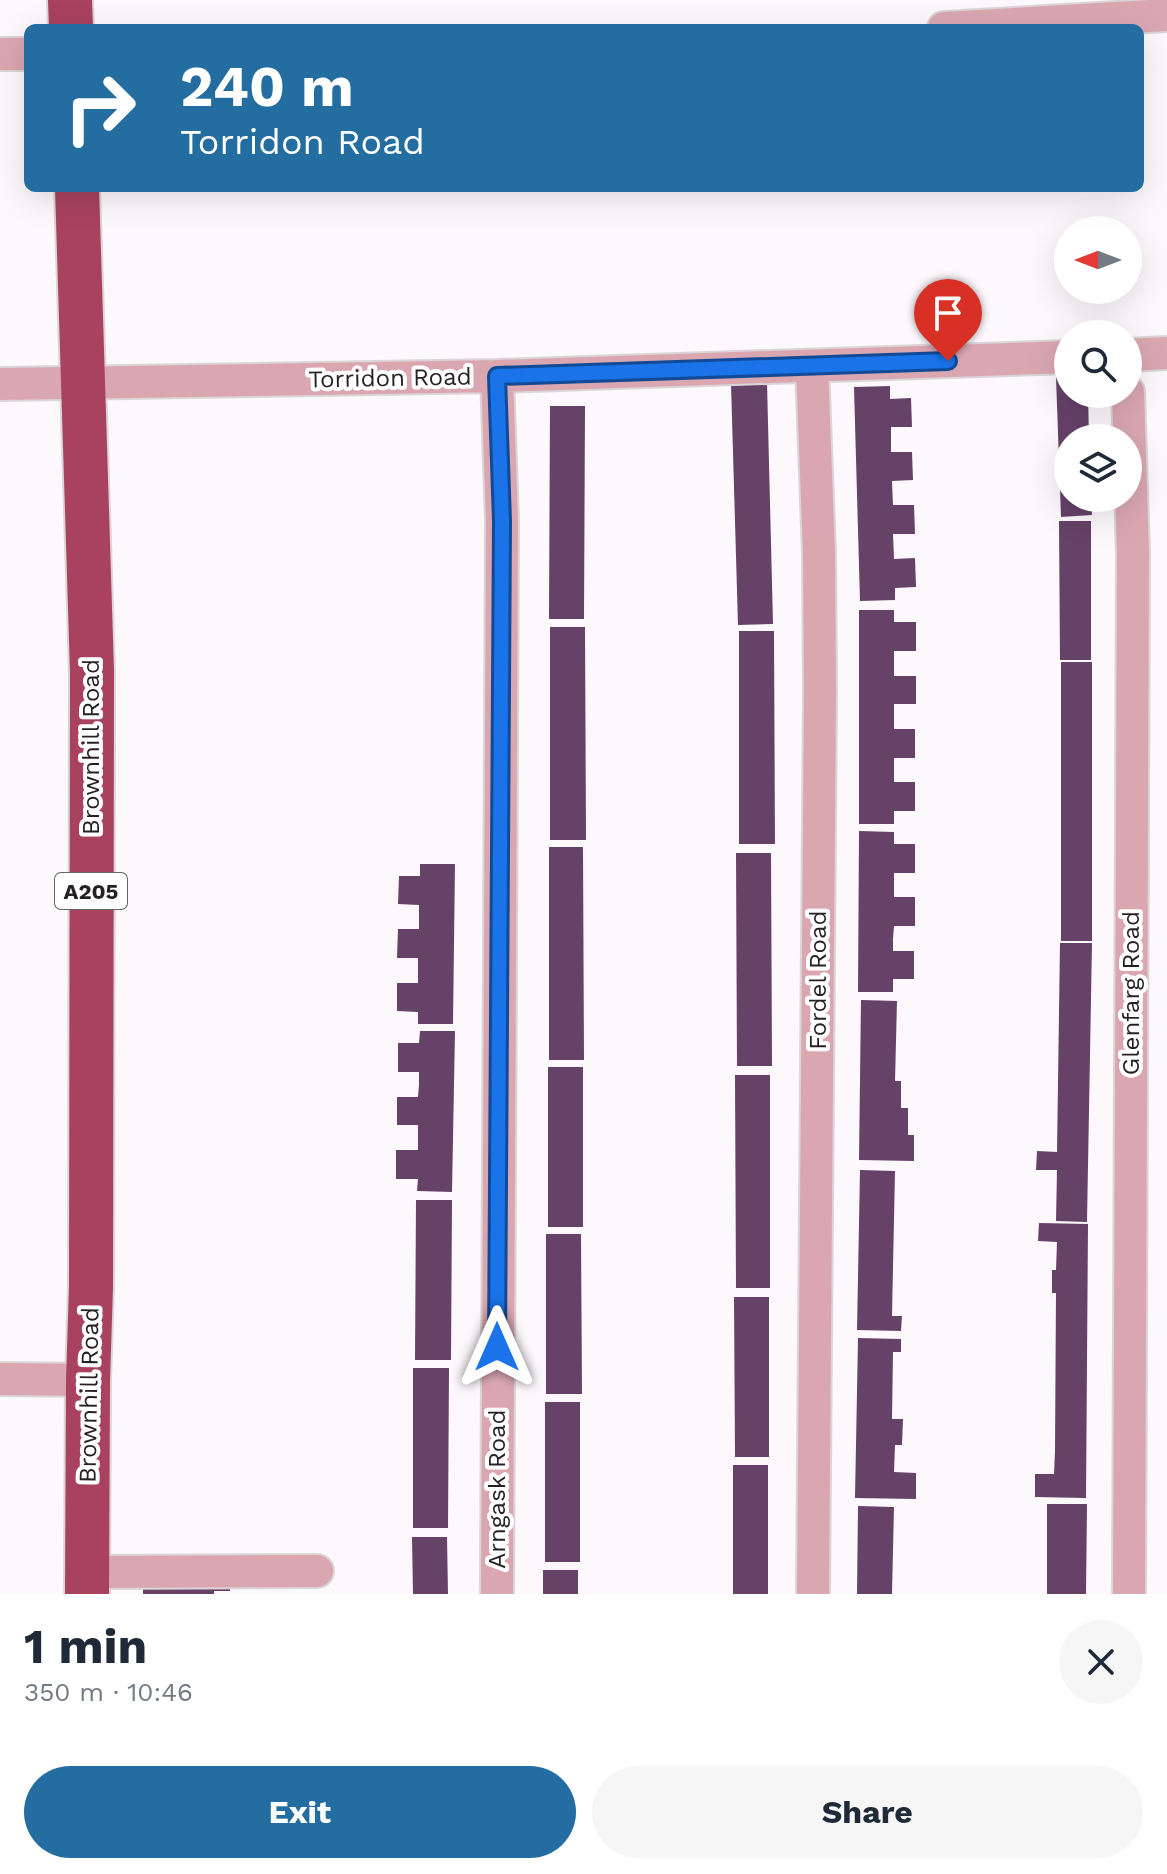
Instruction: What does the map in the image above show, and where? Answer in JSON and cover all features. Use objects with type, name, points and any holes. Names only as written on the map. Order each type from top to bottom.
[{"type":"highway","points":[[70,0],[71,24]]},
{"type":"highway","name":"Brownhill Road","points":[[77,192],[92,672],[87,1583]]},
{"type":"street","points":[[1013,24],[1167,15]]},
{"type":"street","points":[[0,54],[24,54]]},
{"type":"street","points":[[1142,354],[1167,353]]},
{"type":"street","name":"Torridon Road","points":[[0,384],[497,376],[1054,357]]},
{"type":"street","name":"Fordel Road","points":[[812,366],[820,691],[813,1594]]},
{"type":"street","name":"Arngask Road","points":[[497,376],[502,521],[497,1594]]},
{"type":"street","name":"Glenfarg Road","points":[[1128,408],[1133,554],[1129,1594]]},
{"type":"street","points":[[0,1379],[88,1380]]},
{"type":"street","points":[[87,1583],[317,1571]]},
{"type":"building","points":[[767,383],[773,624],[738,625],[731,384]]},
{"type":"building","points":[[890,386],[890,399],[911,398],[912,427],[891,427],[891,452],[912,452],[913,480],[892,481],[893,505],[914,505],[915,534],[893,534],[894,559],[915,558],[916,587],[895,588],[895,600],[860,601],[854,387]]},
{"type":"building","points":[[550,406],[585,406],[584,619],[549,619]]},
{"type":"building","points":[[1057,408],[1088,408],[1089,424],[1058,424]]},
{"type":"building","points":[[1061,512],[1092,512],[1092,515],[1061,517]]},
{"type":"building","points":[[1059,521],[1091,521],[1091,660],[1060,660]]},
{"type":"building","points":[[859,610],[894,610],[894,622],[916,622],[916,651],[894,651],[894,676],[916,676],[916,704],[894,704],[894,729],[915,729],[915,758],[894,758],[894,782],[915,782],[915,811],[894,811],[894,824],[859,824]]},
{"type":"building","points":[[550,627],[585,627],[586,840],[550,840]]},
{"type":"building","points":[[739,631],[774,631],[775,844],[739,844]]},
{"type":"building","points":[[1061,662],[1092,662],[1092,941],[1061,941]]},
{"type":"building","points":[[859,831],[894,832],[894,844],[915,844],[915,873],[894,873],[894,897],[915,897],[915,926],[894,926],[893,939],[893,951],[914,951],[914,979],[893,979],[893,992],[858,992]]},
{"type":"building","points":[[549,847],[583,847],[584,1060],[549,1060]]},
{"type":"building","points":[[736,853],[771,853],[772,1066],[737,1066]]},
{"type":"building","points":[[420,864],[455,864],[453,1024],[418,1024],[418,1012],[397,1011],[397,983],[418,983],[418,958],[397,958],[398,929],[419,929],[419,905],[398,904],[399,876],[420,876]]},
{"type":"building","points":[[1060,943],[1092,943],[1087,1222],[1056,1221],[1057,1170],[1036,1170],[1037,1151],[1057,1152]]},
{"type":"building","points":[[861,1000],[897,1001],[895,1081],[901,1081],[901,1108],[908,1108],[908,1135],[914,1135],[914,1161],[859,1160]]},
{"type":"building","points":[[420,1031],[455,1031],[452,1192],[417,1191],[418,1179],[396,1179],[396,1150],[418,1150],[418,1125],[397,1125],[397,1097],[418,1097],[419,1084],[419,1072],[398,1072],[398,1043],[419,1043]]},
{"type":"building","points":[[548,1067],[583,1067],[583,1227],[548,1227]]},
{"type":"building","points":[[735,1075],[770,1075],[770,1288],[736,1288]]},
{"type":"building","points":[[860,1170],[895,1171],[892,1316],[902,1316],[901,1331],[857,1330]]},
{"type":"building","points":[[416,1200],[452,1200],[451,1360],[415,1360]]},
{"type":"building","points":[[1039,1223],[1088,1224],[1086,1498],[1035,1497],[1035,1474],[1054,1474],[1055,1451],[1056,1293],[1052,1293],[1052,1270],[1056,1270],[1057,1242],[1038,1241]]},
{"type":"building","points":[[546,1234],[581,1234],[582,1394],[546,1394]]},
{"type":"building","points":[[734,1297],[769,1297],[769,1457],[735,1457]]},
{"type":"building","points":[[858,1338],[901,1339],[901,1352],[893,1352],[892,1419],[903,1419],[902,1445],[895,1445],[894,1472],[916,1473],[916,1499],[855,1498]]},
{"type":"building","points":[[413,1368],[449,1368],[448,1528],[413,1528]]},
{"type":"building","points":[[545,1402],[580,1402],[580,1562],[545,1562]]},
{"type":"building","points":[[733,1465],[768,1465],[768,1594],[733,1594]]},
{"type":"building","points":[[1047,1504],[1087,1504],[1086,1594],[1047,1594]]},
{"type":"building","points":[[858,1506],[894,1507],[892,1594],[857,1594]]},
{"type":"building","points":[[412,1537],[447,1537],[448,1594],[413,1594]]},
{"type":"building","points":[[543,1570],[578,1570],[578,1594],[543,1594]]},
{"type":"building","points":[[143,1576],[230,1577],[230,1591],[214,1591],[214,1594],[143,1594]]},
{"type":"route","points":[[497,1347],[502,521],[497,376],[948,361]]}]
